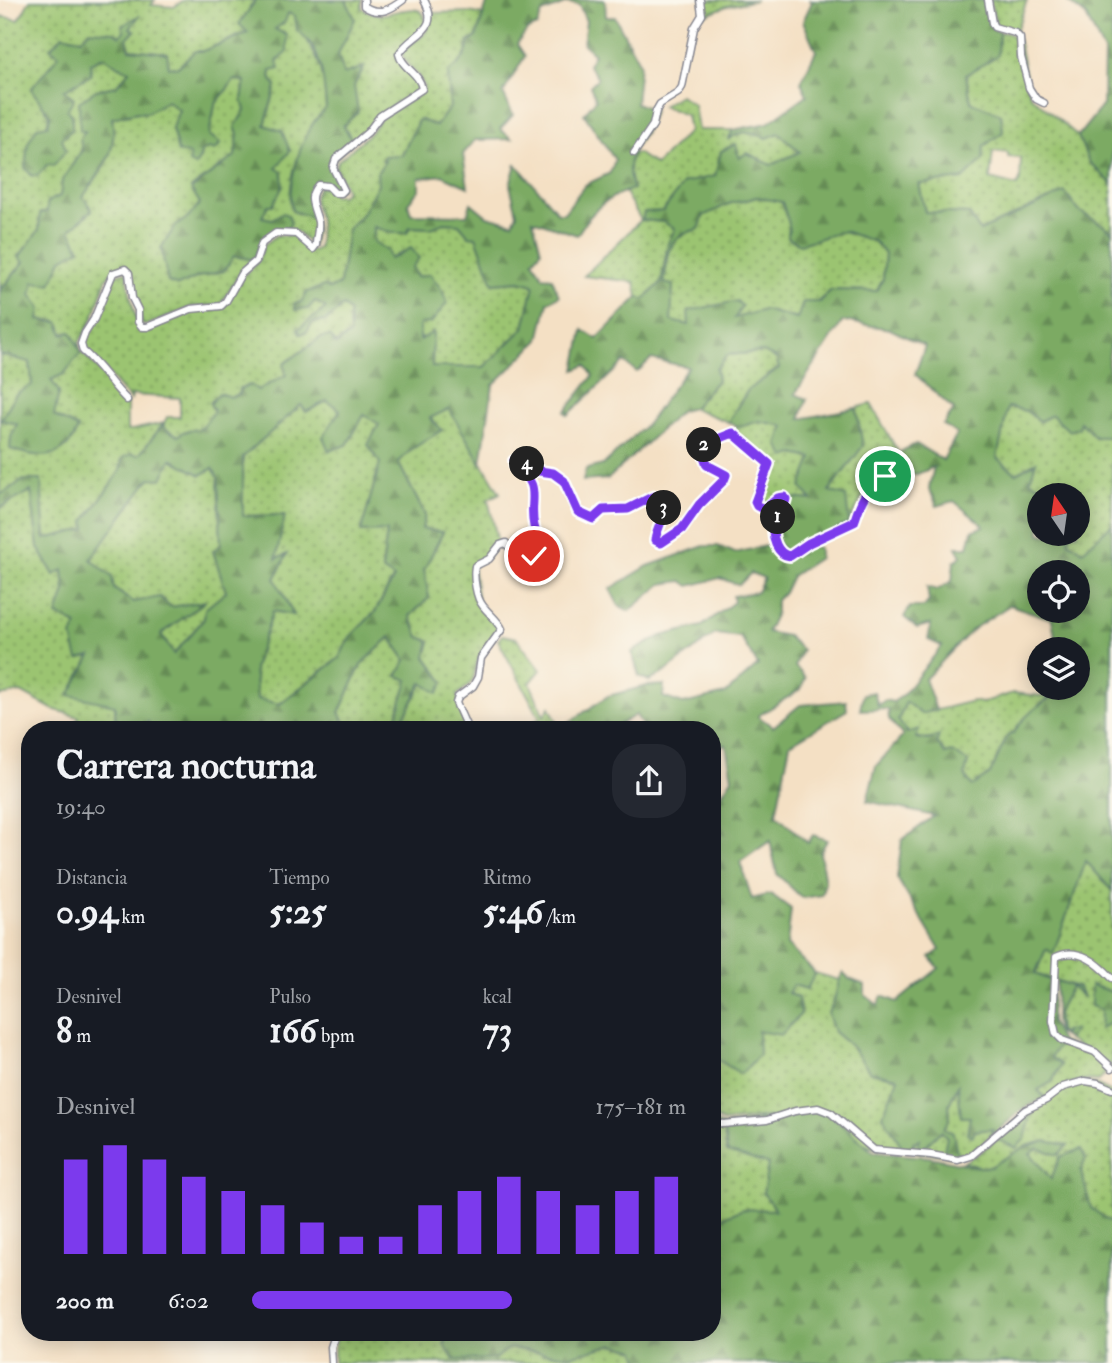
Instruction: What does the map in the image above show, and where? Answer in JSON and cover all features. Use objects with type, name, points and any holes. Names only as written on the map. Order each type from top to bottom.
[{"type":"street","points":[[364,0],[364,6],[372,11],[385,12],[403,0]]},
{"type":"street","points":[[128,400],[114,387],[96,362],[83,351],[81,344],[113,273],[125,269],[130,273],[138,322],[142,327],[147,327],[191,309],[221,306],[241,274],[256,261],[262,243],[276,233],[296,234],[313,248],[316,245],[318,224],[311,200],[313,191],[318,185],[328,186],[335,193],[341,193],[344,190],[333,167],[336,159],[368,132],[380,116],[422,89],[421,83],[401,61],[400,54],[404,47],[428,28],[424,0]]},
{"type":"street","points":[[634,153],[653,125],[660,104],[678,93],[682,86],[694,28],[702,15],[700,0]]},
{"type":"street","points":[[988,0],[994,27],[1009,30],[1020,38],[1021,57],[1029,88],[1036,99],[1044,103]]},
{"type":"street","points":[[464,721],[456,703],[458,697],[473,686],[478,677],[481,658],[502,629],[480,603],[475,566],[489,559],[500,545],[506,543],[517,559],[524,561],[540,549],[533,524],[535,496],[532,484],[525,473],[515,467],[514,461],[523,460],[533,470],[558,476],[564,481],[578,512],[593,519],[603,510],[628,509],[659,496],[664,516],[655,540],[661,543],[682,529],[699,505],[724,480],[726,475],[723,472],[707,465],[702,450],[708,443],[733,433],[769,464],[755,502],[757,506],[765,509],[778,498],[786,499],[774,530],[775,543],[780,552],[790,556],[809,543],[854,522],[867,491],[885,476]]},
{"type":"street","points":[[1112,978],[1098,962],[1084,956],[1063,954],[1056,957],[1053,1021],[1056,1034],[1062,1040],[1095,1052],[1112,1069]]},
{"type":"street","points":[[721,1123],[756,1121],[818,1108],[831,1112],[874,1150],[931,1154],[963,1160],[1025,1110],[1046,1100],[1063,1087],[1085,1081],[1112,1089]]},
{"type":"street","points":[[332,1363],[333,1341]]},
{"type":"green space","points":[[30,0],[155,0],[151,5],[174,7],[184,0],[256,0],[250,6],[248,32],[203,51],[195,51],[178,67],[169,67],[166,53],[130,49],[126,38],[135,30],[130,28],[138,17],[120,36],[82,40],[63,35],[51,48],[60,55],[38,175],[53,156],[62,136],[65,113],[63,90],[91,75],[90,63],[103,57],[130,71],[116,86],[96,90],[82,150],[62,180],[61,196],[47,202],[47,212],[40,214],[39,230],[19,257],[24,262],[0,290],[0,16],[19,20]]},
{"type":"green space","points":[[256,0],[346,0],[355,19],[338,54],[344,74],[364,67],[354,86],[358,112],[343,126],[353,141],[332,162],[341,189],[336,190],[317,183],[311,192],[310,200],[314,218],[292,211],[292,179],[298,155],[313,123],[326,108],[323,76],[317,55],[297,31],[295,16],[288,13],[285,22],[275,29],[287,35],[287,53],[277,61],[280,69],[271,71],[270,78],[276,86],[265,125],[282,131],[290,151],[276,168],[282,172],[283,186],[273,205],[268,205],[262,217],[272,219],[282,213],[288,215],[291,223],[287,229],[274,232],[265,239],[254,260],[234,256],[224,271],[198,277],[178,286],[168,282],[161,248],[176,225],[188,218],[200,203],[191,189],[235,156],[238,134],[235,127],[245,110],[242,100],[245,81],[234,80],[215,105],[209,135],[221,143],[215,150],[209,148],[201,152],[195,166],[189,163],[190,155],[178,152],[172,128],[179,110],[167,101],[147,113],[137,112],[112,118],[113,142],[110,152],[83,197],[92,210],[70,230],[80,249],[62,259],[51,284],[34,282],[31,295],[41,308],[39,320],[59,322],[63,334],[71,332],[81,352],[64,374],[51,380],[59,392],[54,416],[78,428],[66,447],[50,455],[31,455],[10,449],[11,437],[17,424],[1,420],[16,394],[32,385],[30,362],[0,355],[0,291],[24,262],[19,257],[39,230],[40,213],[47,212],[47,202],[60,196],[62,181],[82,150],[80,139],[85,131],[80,131],[79,102],[96,90],[116,86],[129,71],[103,57],[90,63],[91,75],[64,90],[74,98],[67,110],[72,115],[72,130],[62,138],[66,150],[54,165],[48,164],[38,175],[32,176],[25,168],[28,143],[37,127],[48,125],[50,116],[31,89],[59,55],[50,48],[63,35],[81,39],[90,30],[114,32],[120,36],[124,31],[122,26],[140,15],[130,28],[135,31],[127,38],[130,49],[167,53],[169,67],[178,67],[195,51],[203,51],[248,33],[239,24]]},
{"type":"green space","points":[[346,0],[362,0],[362,8],[375,14],[419,10],[425,19],[425,27],[397,54],[420,88],[378,115],[367,130],[353,141],[343,126],[358,112],[353,86],[364,68],[344,74],[338,54],[355,19]]},
{"type":"green space","points":[[488,0],[605,0],[606,17],[615,17],[640,64],[636,103],[654,110],[631,156],[629,165],[633,189],[600,206],[577,235],[533,220],[541,251],[533,261],[543,277],[552,278],[559,296],[548,302],[539,340],[493,385],[481,463],[449,409],[430,418],[442,430],[412,449],[398,462],[425,515],[422,529],[443,532],[424,570],[429,598],[410,616],[419,637],[430,641],[426,657],[444,682],[438,693],[422,683],[402,721],[396,719],[408,680],[397,676],[406,660],[390,637],[361,665],[339,713],[344,721],[116,721],[115,705],[69,695],[91,656],[78,660],[72,636],[77,625],[57,615],[65,591],[63,570],[54,575],[38,547],[31,491],[0,508],[0,495],[24,480],[41,480],[45,539],[86,529],[85,521],[120,471],[122,458],[131,454],[139,455],[164,423],[164,428],[178,436],[183,432],[202,428],[214,411],[210,404],[219,393],[230,397],[240,394],[239,389],[251,385],[258,390],[286,375],[284,364],[320,338],[330,336],[336,344],[350,334],[349,311],[343,306],[326,321],[312,323],[307,332],[300,334],[298,329],[326,308],[315,301],[308,309],[295,310],[294,303],[301,302],[307,292],[324,286],[329,289],[340,284],[348,229],[362,214],[378,184],[377,173],[385,161],[382,160],[384,156],[402,155],[419,119],[436,126],[450,107],[448,72],[462,60],[467,52],[468,42],[476,38]],"holes":[[[567,3],[579,5],[586,21],[583,44],[594,54],[588,65],[598,78],[590,86],[596,99],[584,114],[615,160],[610,173],[585,185],[564,213],[558,213],[516,164],[510,185],[517,214],[513,223],[487,216],[471,203],[467,215],[411,214],[408,203],[419,190],[419,178],[442,175],[468,187],[463,154],[475,140],[512,139],[500,129],[513,115],[503,93],[525,56],[517,44],[527,30],[537,26],[542,13]],[[444,223],[459,224],[469,236],[476,237],[493,283],[519,281],[534,285],[524,328],[484,367],[432,367],[433,332],[420,340],[420,324],[431,323],[447,303],[442,290],[430,274],[417,277],[412,267],[419,258],[411,248],[390,259],[387,250],[374,242],[374,227],[392,233],[407,233],[410,227],[431,228]],[[327,401],[340,410],[323,437],[329,451],[347,445],[364,415],[379,424],[368,445],[380,463],[361,532],[387,531],[382,570],[394,578],[375,612],[350,637],[339,658],[280,704],[257,699],[254,668],[273,611],[294,615],[275,579],[287,554],[276,559],[285,515],[243,516],[243,457],[301,405],[306,412]],[[171,459],[201,475],[213,468],[218,478],[221,544],[213,551],[226,592],[205,609],[204,619],[174,654],[161,634],[206,601],[171,607],[160,597],[133,602],[114,589],[112,577],[91,559],[150,478],[162,479]]]},
{"type":"green space","points":[[702,0],[756,0],[727,6],[704,15]]},
{"type":"green space","points":[[810,0],[986,0],[993,29],[999,32],[998,55],[966,75],[971,102],[1001,114],[1003,132],[984,146],[983,160],[963,179],[919,184],[925,212],[969,214],[980,231],[1065,192],[1079,211],[1112,232],[1112,331],[1108,363],[1112,386],[1112,437],[1095,437],[1080,422],[1079,428],[1069,431],[1052,415],[1040,421],[1026,411],[1008,407],[997,458],[1016,473],[1036,462],[1030,480],[1035,483],[1027,483],[1027,546],[1076,546],[1083,551],[1112,524],[1112,891],[1086,861],[1053,954],[1046,949],[1035,974],[1052,981],[1051,1022],[1061,1042],[1051,1057],[1061,1065],[1052,1082],[1038,1090],[1045,1098],[1024,1108],[991,1136],[993,1129],[975,1131],[973,1136],[967,1133],[970,1117],[961,1117],[958,1085],[949,1104],[950,1118],[944,1128],[953,1133],[958,1157],[943,1155],[947,1137],[941,1131],[921,1150],[918,1146],[920,1139],[914,1142],[913,1151],[904,1150],[883,1116],[898,1078],[870,1072],[852,1047],[834,1032],[828,1013],[843,972],[849,979],[865,985],[865,995],[878,1005],[882,996],[897,1002],[939,968],[930,957],[940,950],[897,878],[902,840],[934,816],[867,801],[876,766],[903,736],[889,719],[888,709],[860,710],[863,694],[874,692],[878,706],[885,700],[893,702],[902,696],[942,646],[928,640],[931,624],[917,628],[904,617],[910,607],[924,607],[929,601],[927,587],[937,590],[952,581],[954,562],[961,556],[956,547],[968,547],[972,531],[984,526],[954,501],[937,506],[929,488],[934,467],[915,475],[909,474],[904,479],[896,473],[895,461],[901,451],[916,444],[943,460],[957,434],[943,425],[954,410],[915,374],[925,346],[890,329],[843,321],[795,394],[807,399],[800,419],[856,408],[863,446],[829,491],[846,496],[849,523],[790,554],[782,549],[778,542],[777,527],[783,511],[793,498],[812,500],[801,487],[812,458],[794,454],[785,457],[778,444],[784,426],[759,421],[740,427],[728,422],[748,390],[779,368],[776,358],[763,352],[727,355],[716,369],[718,379],[693,408],[681,411],[608,479],[583,481],[586,469],[603,465],[647,424],[688,367],[651,359],[637,372],[624,362],[568,415],[565,412],[593,376],[586,365],[575,370],[583,330],[597,339],[638,297],[644,299],[661,283],[668,243],[675,229],[663,222],[642,220],[644,212],[663,211],[684,183],[715,176],[721,151],[736,144],[739,158],[747,153],[771,165],[800,152],[779,133],[767,138],[742,133],[728,140],[733,130],[768,123],[807,95],[801,82],[816,51],[803,21],[812,2]],"holes":[[[756,197],[782,202],[789,224],[788,238],[800,244],[844,231],[875,242],[885,254],[883,279],[877,291],[831,290],[820,302],[803,302],[797,319],[764,310],[735,318],[742,306],[737,301],[688,311],[689,325],[671,321],[673,285],[664,283],[668,255],[674,241],[699,229],[704,215],[728,204]],[[1027,560],[1090,560],[1090,623],[1053,623],[1055,637],[1090,637],[1090,700],[1047,700],[1042,703],[1014,733],[1007,736],[990,774],[972,786],[965,775],[968,762],[952,752],[945,754],[937,742],[939,735],[928,740],[916,738],[919,729],[907,733],[898,720],[906,702],[921,714],[936,710],[925,679],[973,629],[1010,605],[1027,611]]]},
{"type":"green space","points":[[990,0],[1027,0],[1016,31],[996,26]]},
{"type":"green space","points":[[1066,0],[1112,0],[1112,184],[1089,162],[1078,136],[1103,105],[1104,52],[1086,16]]},
{"type":"green space","points":[[470,12],[483,15],[476,38],[468,42],[463,60],[448,73],[450,107],[436,126],[419,119],[402,155],[385,156],[383,159],[385,161],[377,173],[379,184],[362,214],[348,229],[340,284],[329,289],[324,286],[308,292],[301,302],[294,304],[295,310],[308,309],[315,300],[326,308],[298,329],[300,334],[307,332],[312,323],[326,321],[343,306],[349,310],[350,334],[335,344],[330,336],[320,338],[285,364],[287,375],[258,390],[250,385],[239,388],[240,394],[230,397],[218,394],[210,403],[214,411],[202,428],[184,432],[179,436],[164,428],[163,424],[139,455],[131,454],[122,459],[120,471],[85,521],[87,529],[45,539],[40,480],[24,480],[0,495],[0,355],[30,362],[32,385],[16,394],[1,420],[17,424],[11,437],[10,448],[31,454],[50,455],[66,447],[78,428],[53,416],[59,392],[51,380],[64,374],[80,352],[71,332],[63,334],[59,322],[38,320],[41,308],[31,295],[34,282],[51,284],[62,259],[80,249],[70,230],[92,210],[83,197],[110,152],[113,142],[112,118],[137,112],[147,113],[166,101],[179,110],[172,128],[178,152],[191,155],[189,163],[195,166],[201,152],[209,147],[215,150],[221,144],[209,135],[215,105],[234,80],[245,81],[242,100],[245,110],[235,127],[238,134],[235,156],[191,188],[200,203],[188,218],[176,225],[162,248],[168,282],[178,286],[198,277],[223,271],[234,256],[254,260],[240,273],[220,305],[191,307],[147,325],[143,325],[141,319],[130,272],[126,267],[112,271],[106,280],[93,318],[79,343],[81,352],[127,403],[127,431],[164,423],[167,417],[180,417],[180,398],[132,395],[131,400],[85,350],[87,334],[96,320],[115,275],[125,272],[127,274],[136,318],[141,329],[148,330],[191,311],[222,308],[243,276],[258,262],[264,245],[277,235],[295,236],[314,251],[319,246],[320,222],[314,200],[319,187],[327,188],[334,195],[342,195],[346,190],[336,167],[338,161],[370,133],[381,118],[419,95],[424,89],[402,54],[427,30],[431,13]]},
{"type":"green space","points":[[288,13],[295,16],[323,71],[326,108],[313,123],[303,144],[291,191],[292,211],[314,218],[316,224],[313,246],[297,232],[287,229],[290,223],[282,213],[272,219],[262,217],[268,204],[276,168],[265,126],[276,86],[270,78],[277,61],[274,29]]},
{"type":"green space","points":[[999,32],[1008,33],[1018,39],[1030,95],[1078,136],[1089,162],[1112,184],[1112,232],[1079,211],[1065,192],[979,231],[969,214],[925,212],[919,183],[963,179],[984,146],[1003,132],[1001,114],[971,102],[966,75],[998,55]],"holes":[[[993,151],[1008,153],[1008,157],[1021,158],[1020,180],[1017,186],[990,179]]]},
{"type":"green space","points":[[680,95],[694,105],[698,130],[733,130],[729,138],[743,132],[767,138],[779,133],[800,152],[771,165],[747,153],[739,158],[735,144],[721,151],[715,176],[684,184],[663,211],[642,220],[663,222],[675,229],[668,243],[661,283],[644,300],[638,297],[635,282],[584,276],[641,220],[624,191],[633,189],[628,174],[629,156],[637,153],[656,165],[689,131],[686,115],[662,106]]},
{"type":"green space","points":[[756,197],[782,202],[789,224],[788,238],[800,244],[844,231],[875,242],[885,254],[883,279],[877,291],[831,290],[798,319],[764,310],[734,319],[689,326],[670,321],[673,286],[664,284],[669,255],[675,242],[680,236],[699,229],[704,215],[728,204]]},
{"type":"green space","points":[[444,223],[459,224],[469,235],[476,236],[493,283],[519,281],[534,285],[524,328],[484,367],[432,367],[433,333],[420,341],[418,277],[412,267],[389,260],[387,250],[374,242],[374,227],[392,233],[407,233],[409,227],[431,228]]},
{"type":"green space","points":[[763,352],[776,358],[779,368],[748,390],[728,422],[693,408],[718,379],[716,369],[727,355]]},
{"type":"green space","points":[[327,401],[340,410],[323,437],[347,445],[364,414],[379,424],[380,463],[361,532],[387,531],[382,569],[394,577],[375,612],[350,637],[339,658],[279,704],[257,699],[254,668],[273,611],[293,615],[275,579],[286,556],[276,560],[284,515],[242,516],[243,457],[301,404],[306,412]]},
{"type":"green space","points":[[871,404],[898,452],[894,460],[896,473],[883,474],[866,490],[849,523],[829,492],[863,446],[856,408]]},
{"type":"green space","points":[[1008,407],[1026,411],[1040,421],[1052,415],[1060,424],[1080,421],[1095,437],[1112,437],[1112,524],[1090,545],[1090,483],[1035,483],[1029,480],[1035,463],[1016,473],[997,458]]},
{"type":"green space","points":[[449,408],[500,493],[488,499],[498,543],[488,557],[473,565],[478,604],[499,629],[480,654],[474,678],[457,695],[464,721],[402,721],[423,683],[444,682],[426,656],[430,641],[419,637],[410,616],[429,598],[424,570],[443,532],[422,530],[425,515],[398,462],[441,430],[430,418]]},
{"type":"green space","points":[[759,421],[784,426],[778,444],[794,454],[812,458],[813,500],[793,498],[788,504],[788,499],[781,494],[765,507],[759,505],[758,498],[772,463],[734,431],[737,425],[740,427]]},
{"type":"green space","points":[[171,458],[201,475],[213,468],[218,478],[221,545],[213,551],[227,592],[205,609],[204,619],[174,654],[161,634],[204,602],[171,607],[160,597],[133,602],[114,588],[91,559],[150,478]]},
{"type":"green space","points":[[31,490],[38,547],[54,575],[63,570],[65,591],[58,615],[77,625],[115,705],[116,721],[77,721],[79,717],[52,709],[21,692],[0,696],[0,508]]},
{"type":"green space","points":[[773,544],[784,558],[810,545],[819,548],[819,558],[792,576],[784,593],[776,600],[776,613],[767,632],[787,636],[802,650],[795,666],[805,678],[801,689],[758,716],[773,727],[800,705],[846,701],[847,710],[790,744],[776,814],[808,843],[813,835],[827,840],[820,853],[825,883],[821,895],[802,898],[777,874],[770,841],[740,862],[752,899],[771,894],[791,909],[787,945],[815,973],[807,989],[793,985],[788,993],[798,998],[801,1014],[781,1035],[758,1031],[759,1055],[741,1074],[721,1062],[721,795],[732,778],[726,745],[721,745],[721,721],[640,721],[636,715],[626,721],[571,721],[608,696],[646,686],[664,685],[663,697],[683,704],[725,694],[758,665],[740,637],[715,634],[664,673],[649,681],[639,676],[632,652],[661,636],[702,626],[734,602],[733,596],[757,592],[764,578],[751,573],[739,585],[720,578],[689,586],[682,581],[662,584],[629,611],[619,606],[610,589],[648,566],[704,546],[718,546],[735,553]]},
{"type":"green space","points":[[1075,546],[1089,546],[1083,552]]},
{"type":"green space","points":[[502,635],[516,638],[541,670],[530,683],[544,716],[550,707],[557,721],[535,721],[540,718],[498,640]]},
{"type":"green space","points":[[390,637],[406,660],[408,680],[402,721],[344,721],[339,713],[361,665]]},
{"type":"green space","points":[[1013,693],[1027,694],[1027,700],[1048,700],[1018,726],[990,774],[972,787],[937,742],[938,736],[925,739],[915,736],[898,720],[906,702],[921,714],[973,701],[981,703]]},
{"type":"green space","points":[[1086,860],[1112,891],[1112,992],[1091,985],[1091,1005],[1101,1010],[1101,1028],[1112,1021],[1112,1066],[1068,1040],[1074,1030],[1064,1036],[1059,1032],[1057,1013],[1071,987],[1082,996],[1078,987],[1035,974],[1046,949],[1053,953]]},
{"type":"green space","points":[[815,973],[839,980],[837,1000],[828,1013],[834,1032],[852,1047],[870,1072],[898,1077],[904,1150],[875,1148],[767,1117],[721,1121],[721,1061],[741,1073],[757,1031],[793,985],[807,989]]},
{"type":"green space","points":[[1056,981],[1077,987],[1085,998],[1071,987],[1057,1013],[1059,1032],[1064,1036],[1064,1031],[1074,1030],[1068,1040],[1058,1033],[1055,1021]]},
{"type":"green space","points":[[1091,985],[1112,992],[1112,1021],[1100,1029],[1101,1010],[1091,1006]]},
{"type":"green space","points":[[1061,1042],[1094,1054],[1110,1069],[1099,1081],[1070,1084],[1045,1098],[1038,1090],[1052,1082],[1061,1065],[1050,1057]]},
{"type":"green space","points":[[959,1083],[961,1117],[970,1116],[975,1131],[993,1129],[979,1147],[958,1157],[944,1129],[950,1118],[949,1104]]},
{"type":"green space","points":[[1085,1083],[1098,1085],[1112,1092],[1112,1223],[1091,1209],[1081,1170],[1051,1179],[1030,1153],[1045,1141],[990,1167],[963,1162],[982,1151],[1050,1098]]},
{"type":"green space","points":[[1033,1109],[1025,1139],[1016,1148],[996,1139],[984,1149],[1027,1111]]},
{"type":"green space","points":[[818,1110],[830,1114],[873,1152],[930,1157],[980,1167],[990,1167],[1026,1146],[1045,1141],[1068,1145],[1058,1155],[1038,1148],[1030,1153],[1051,1179],[1060,1157],[1081,1149],[1086,1159],[1081,1170],[1091,1208],[1112,1223],[1112,1363],[640,1363],[636,1350],[614,1344],[569,1356],[509,1348],[495,1359],[454,1360],[444,1345],[446,1341],[721,1341],[721,1218],[743,1209],[776,1210],[763,1193],[768,1164],[727,1152],[723,1126]]},
{"type":"green space","points":[[721,1125],[727,1152],[769,1164],[777,1210],[721,1219]]},
{"type":"green space","points":[[941,1131],[947,1137],[943,1155],[913,1151],[914,1142]]},
{"type":"green space","points":[[336,1341],[446,1341],[444,1345],[509,1348],[569,1356],[614,1344],[636,1350],[640,1363],[334,1363]]},
{"type":"route","points":[[534,556],[540,549],[533,524],[535,496],[525,473],[515,467],[514,461],[518,459],[523,460],[533,470],[558,476],[564,481],[578,512],[593,519],[603,510],[628,509],[659,496],[662,499],[664,516],[655,540],[661,543],[690,521],[699,505],[726,477],[723,472],[707,465],[702,450],[704,445],[733,433],[769,464],[756,498],[757,506],[765,509],[781,496],[786,499],[774,525],[775,543],[785,556],[796,554],[809,543],[854,522],[867,491],[885,476]]}]
